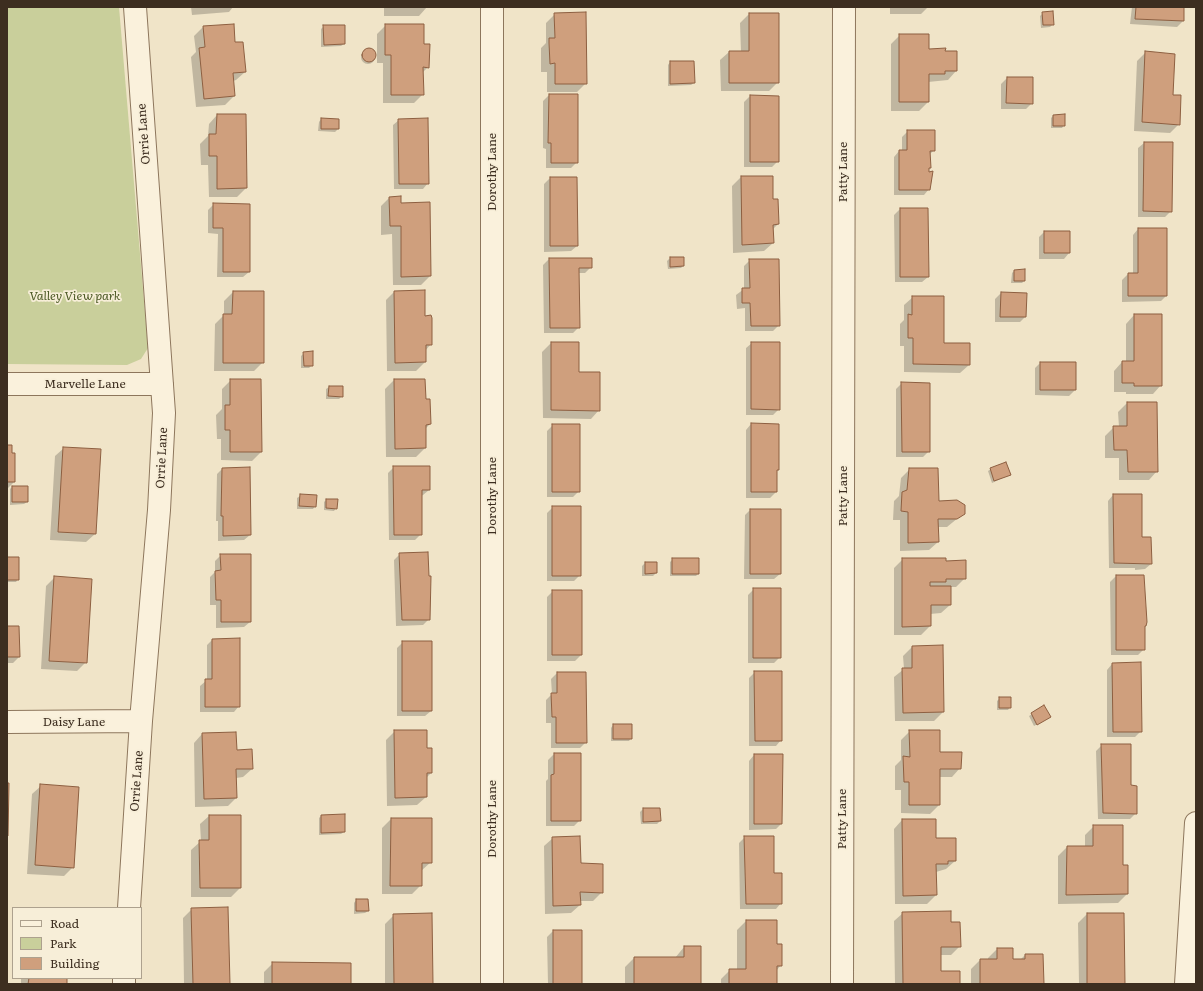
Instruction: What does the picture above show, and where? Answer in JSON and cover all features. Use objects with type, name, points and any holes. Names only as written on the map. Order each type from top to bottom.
[{"type":"street","name":"Orrie Lane","points":[[129,907],[141,721],[159,510],[164,413],[135,7]]},
{"type":"street","name":"Dorothy Lane","points":[[492,7],[492,984]]},
{"type":"street","name":"Patty Lane","points":[[842,984],[844,7]]},
{"type":"street","name":"Marvelle Lane","points":[[7,384],[162,384]]},
{"type":"street","name":"Daisy Lane","points":[[7,722],[141,721]]},
{"type":"street","points":[[1186,984],[1196,823]]},
{"type":"green space","name":"Valley View park","points":[[7,7],[119,7],[148,348],[141,359],[127,365],[7,364]]},
{"type":"building","points":[[1136,7],[1184,7],[1184,21],[1135,19]]},
{"type":"building","points":[[1053,11],[1054,25],[1043,25],[1042,12]]},
{"type":"building","points":[[586,12],[587,84],[555,84],[555,63],[550,64],[549,43],[549,38],[555,38],[554,13]]},
{"type":"building","points":[[749,13],[779,13],[779,83],[729,83],[729,51],[749,51]]},
{"type":"building","points":[[234,24],[235,42],[243,42],[246,72],[233,73],[235,96],[204,99],[199,48],[205,47],[203,26]]},
{"type":"building","points":[[385,24],[424,24],[424,44],[430,44],[429,68],[423,67],[424,95],[391,95],[391,55],[385,55]]},
{"type":"building","points":[[323,25],[345,25],[345,44],[324,45]]},
{"type":"building","points":[[899,34],[929,34],[929,49],[946,48],[945,51],[957,51],[957,71],[945,71],[945,74],[929,74],[929,102],[899,102]]},
{"type":"building","points":[[366,48],[372,48],[376,52],[376,58],[372,62],[366,62],[362,58],[362,52]]},
{"type":"building","points":[[1145,51],[1175,54],[1173,95],[1181,95],[1180,125],[1142,122]]},
{"type":"building","points":[[670,61],[694,61],[695,83],[670,84]]},
{"type":"building","points":[[1007,77],[1033,77],[1033,104],[1006,103]]},
{"type":"building","points":[[549,94],[578,94],[578,163],[551,163],[551,143],[548,143]]},
{"type":"building","points":[[750,95],[779,96],[779,162],[750,162]]},
{"type":"building","points":[[217,114],[246,114],[247,188],[217,189],[217,156],[209,156],[209,134],[216,134]]},
{"type":"building","points":[[1065,114],[1065,126],[1053,126],[1053,115]]},
{"type":"building","points":[[321,118],[339,119],[339,129],[321,129]]},
{"type":"building","points":[[428,118],[429,184],[399,184],[398,119]]},
{"type":"building","points":[[907,130],[935,130],[935,151],[930,151],[931,168],[929,168],[929,172],[933,171],[930,190],[899,190],[899,150],[907,150]]},
{"type":"building","points":[[1144,142],[1173,142],[1172,212],[1143,211]]},
{"type":"building","points":[[741,176],[773,176],[773,199],[778,199],[779,224],[773,225],[774,243],[742,245]]},
{"type":"building","points":[[550,177],[577,177],[578,246],[550,246]]},
{"type":"building","points":[[401,196],[401,203],[430,202],[431,276],[401,277],[401,226],[390,226],[389,197]]},
{"type":"building","points":[[213,203],[250,204],[250,272],[223,272],[223,228],[213,228]]},
{"type":"building","points":[[900,208],[928,208],[929,277],[900,277]]},
{"type":"building","points":[[1138,228],[1167,228],[1167,296],[1128,296],[1128,273],[1138,273]]},
{"type":"building","points":[[1044,231],[1070,231],[1070,253],[1044,253]]},
{"type":"building","points":[[670,257],[684,257],[684,266],[670,267]]},
{"type":"building","points":[[549,258],[592,258],[592,268],[579,268],[580,328],[550,328]]},
{"type":"building","points":[[749,259],[779,259],[780,326],[751,326],[750,303],[742,303],[742,288],[750,288]]},
{"type":"building","points":[[1025,269],[1025,281],[1014,281],[1014,270]]},
{"type":"building","points":[[425,290],[425,316],[431,315],[432,318],[432,345],[426,345],[426,362],[395,363],[394,291]]},
{"type":"building","points":[[233,291],[264,291],[264,363],[223,363],[223,314],[232,314]]},
{"type":"building","points":[[1001,292],[1027,293],[1026,317],[1000,317]]},
{"type":"building","points":[[912,296],[944,296],[944,343],[970,343],[970,365],[913,364],[913,338],[908,338],[908,314],[912,315]]},
{"type":"building","points":[[1134,314],[1162,314],[1162,386],[1134,386],[1134,383],[1122,383],[1122,361],[1134,361]]},
{"type":"building","points":[[551,342],[579,342],[579,372],[600,372],[600,411],[551,410]]},
{"type":"building","points":[[751,342],[780,342],[780,410],[751,409]]},
{"type":"building","points":[[313,351],[313,366],[304,366],[303,352]]},
{"type":"building","points":[[1040,362],[1076,362],[1076,390],[1040,390]]},
{"type":"building","points":[[230,379],[261,379],[262,452],[230,452],[230,430],[225,430],[225,405],[230,405]]},
{"type":"building","points":[[394,379],[425,379],[426,399],[430,399],[431,424],[426,425],[426,448],[395,449]]},
{"type":"building","points":[[901,382],[930,383],[930,452],[902,452]]},
{"type":"building","points":[[329,386],[343,386],[343,397],[328,396]]},
{"type":"building","points":[[1127,402],[1157,402],[1158,472],[1128,472],[1127,450],[1114,450],[1113,426],[1127,426]]},
{"type":"building","points":[[751,423],[779,424],[779,470],[777,470],[777,492],[751,492]]},
{"type":"building","points":[[552,424],[580,424],[580,492],[552,492]]},
{"type":"building","points":[[7,445],[12,445],[12,453],[15,453],[15,482],[7,482]]},
{"type":"building","points":[[63,447],[101,449],[96,534],[58,532]]},
{"type":"building","points":[[1006,462],[1011,475],[994,481],[990,468]]},
{"type":"building","points":[[393,466],[430,466],[430,490],[422,490],[422,535],[394,535]]},
{"type":"building","points":[[250,467],[251,535],[223,536],[223,516],[221,516],[222,468]]},
{"type":"building","points":[[909,468],[938,468],[939,501],[957,500],[965,505],[965,514],[957,519],[938,519],[939,542],[908,543],[908,512],[901,511],[902,492],[907,490]]},
{"type":"building","points":[[12,486],[28,486],[28,502],[12,502]]},
{"type":"building","points":[[300,494],[317,495],[316,507],[299,506]]},
{"type":"building","points":[[1113,494],[1142,494],[1142,537],[1151,537],[1152,564],[1114,563]]},
{"type":"building","points":[[326,499],[338,499],[337,509],[326,508]]},
{"type":"building","points":[[552,506],[581,506],[581,576],[552,576]]},
{"type":"building","points":[[750,509],[781,509],[781,574],[750,574]]},
{"type":"building","points":[[428,552],[429,576],[431,576],[430,620],[402,620],[399,553]]},
{"type":"building","points":[[220,554],[251,554],[251,622],[221,622],[221,600],[216,600],[215,571],[221,570]]},
{"type":"building","points":[[7,557],[19,557],[19,580],[7,580]]},
{"type":"building","points":[[672,558],[699,558],[699,574],[672,574]]},
{"type":"building","points":[[902,558],[946,558],[946,561],[966,560],[966,579],[946,579],[946,582],[930,582],[930,586],[951,586],[951,605],[931,605],[931,626],[902,627]]},
{"type":"building","points":[[645,562],[657,562],[657,573],[645,574]]},
{"type":"building","points":[[1116,575],[1144,575],[1147,622],[1145,626],[1145,650],[1116,650]]},
{"type":"building","points":[[54,576],[92,579],[87,663],[49,661]]},
{"type":"building","points":[[753,588],[781,588],[781,658],[753,658]]},
{"type":"building","points":[[552,590],[582,590],[582,655],[552,655]]},
{"type":"building","points":[[7,626],[19,626],[20,657],[7,657]]},
{"type":"building","points":[[240,638],[240,707],[205,707],[205,679],[212,679],[212,639]]},
{"type":"building","points":[[402,641],[432,641],[432,711],[402,711]]},
{"type":"building","points":[[943,645],[944,712],[903,713],[902,668],[912,668],[912,646]]},
{"type":"building","points":[[1141,662],[1142,732],[1113,732],[1112,663]]},
{"type":"building","points":[[754,671],[782,671],[782,741],[755,741]]},
{"type":"building","points":[[557,672],[586,672],[587,743],[556,743],[556,717],[552,717],[551,693],[557,693]]},
{"type":"building","points":[[999,697],[1011,697],[1011,708],[999,708]]},
{"type":"building","points":[[1044,705],[1051,717],[1037,725],[1031,713]]},
{"type":"building","points":[[613,724],[632,724],[632,739],[613,739]]},
{"type":"building","points":[[394,730],[427,730],[427,748],[432,748],[432,773],[427,773],[427,797],[395,798]]},
{"type":"building","points":[[909,730],[940,730],[940,752],[962,752],[961,769],[940,769],[940,805],[909,805],[909,782],[904,782],[903,756],[910,757]]},
{"type":"building","points":[[236,732],[237,750],[252,749],[253,769],[236,769],[237,798],[204,799],[202,733]]},
{"type":"building","points":[[1101,744],[1131,744],[1131,785],[1137,786],[1137,814],[1103,813]]},
{"type":"building","points":[[554,753],[581,753],[581,821],[551,821],[551,775],[554,774]]},
{"type":"building","points":[[754,754],[783,754],[782,824],[754,824]]},
{"type":"building","points":[[7,783],[9,783],[8,836],[7,836]]},
{"type":"building","points":[[40,784],[79,787],[74,868],[35,865]]},
{"type":"building","points":[[643,808],[660,808],[661,821],[643,822]]},
{"type":"building","points":[[345,814],[345,832],[321,833],[321,815]]},
{"type":"building","points":[[209,815],[241,815],[241,888],[200,888],[199,840],[209,840]]},
{"type":"building","points":[[391,818],[432,818],[432,863],[422,863],[422,886],[390,886]]},
{"type":"building","points":[[902,819],[936,819],[936,838],[956,838],[956,861],[948,861],[948,864],[936,864],[937,895],[903,896]]},
{"type":"building","points":[[1093,825],[1123,825],[1123,865],[1128,865],[1128,894],[1066,895],[1067,846],[1093,846]]},
{"type":"building","points":[[580,836],[581,863],[603,864],[603,893],[580,892],[581,905],[553,906],[552,837]]},
{"type":"building","points":[[744,836],[774,836],[774,873],[782,873],[782,904],[746,904]]},
{"type":"building","points":[[356,899],[368,899],[369,911],[356,911]]},
{"type":"building","points":[[228,907],[230,984],[193,984],[191,908]]},
{"type":"building","points":[[951,911],[951,922],[960,922],[961,947],[941,947],[941,971],[960,971],[960,984],[903,984],[902,912]]},
{"type":"building","points":[[432,913],[433,984],[394,984],[393,914]]},
{"type":"building","points":[[1087,913],[1124,913],[1125,984],[1087,984]]},
{"type":"building","points":[[746,920],[777,920],[777,944],[782,944],[782,966],[777,966],[777,984],[729,984],[729,969],[746,969]]},
{"type":"building","points":[[553,930],[582,930],[582,984],[553,984]]},
{"type":"building","points":[[684,946],[701,946],[701,984],[634,984],[634,957],[684,957]]},
{"type":"building","points":[[997,948],[1013,948],[1013,959],[1025,959],[1025,954],[1043,954],[1044,984],[980,984],[980,959],[997,959]]},
{"type":"building","points":[[272,962],[351,963],[351,984],[272,984]]},
{"type":"building","points":[[29,979],[67,979],[67,984],[28,984]]}]
